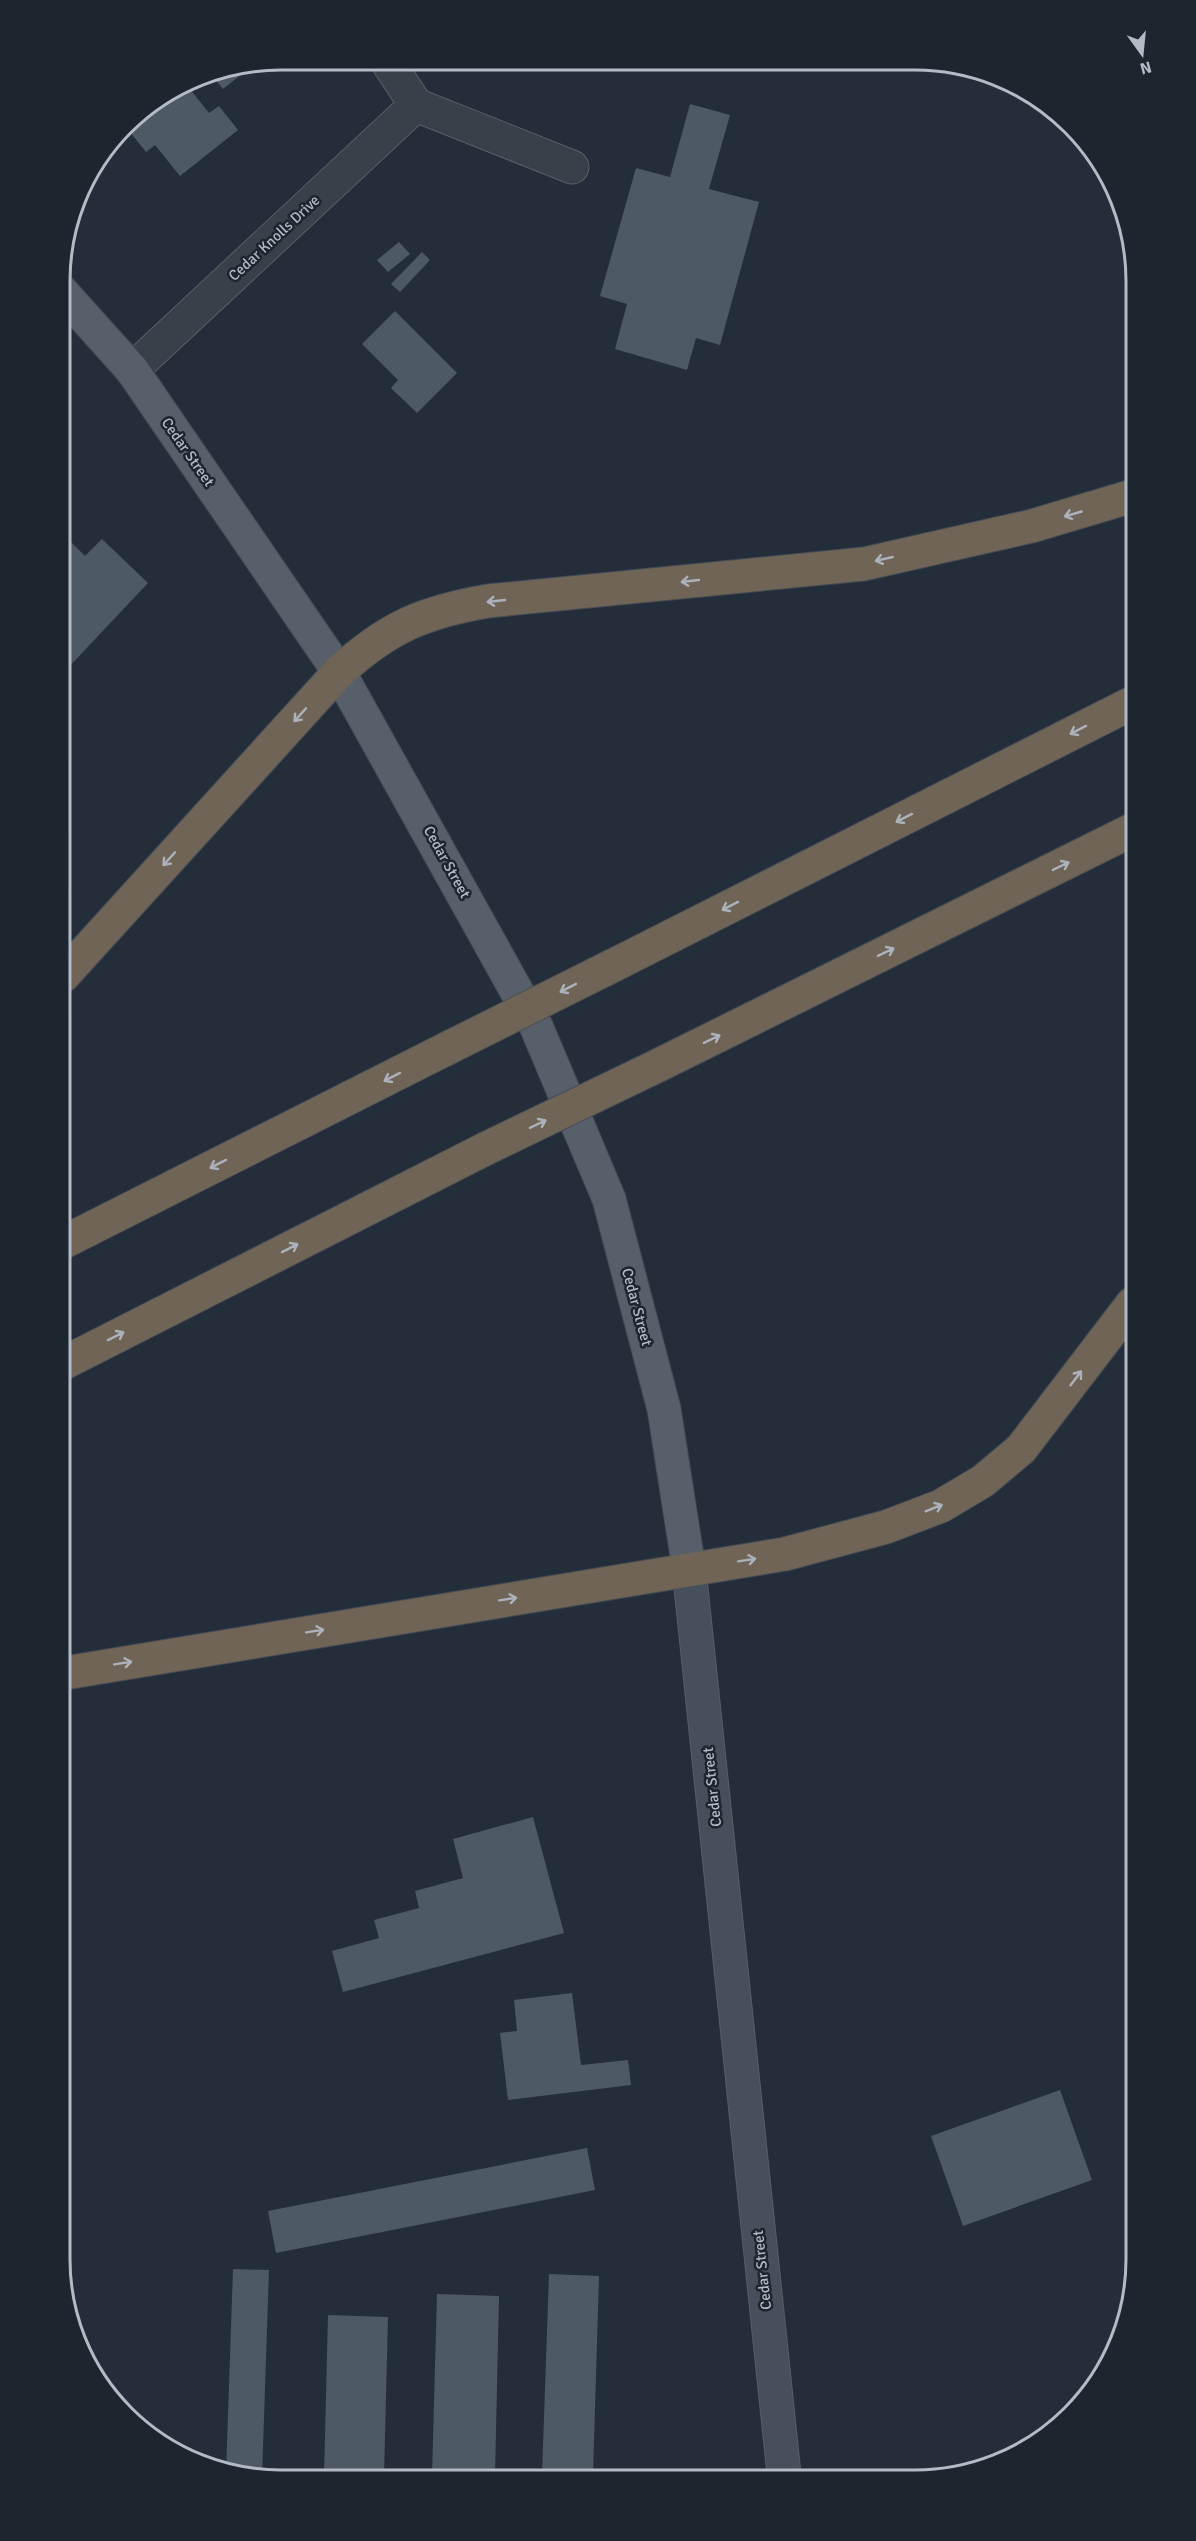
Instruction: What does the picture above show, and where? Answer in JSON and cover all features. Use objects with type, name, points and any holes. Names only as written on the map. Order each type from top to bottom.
[{"type":"highway","points":[[71,968],[339,672],[358,655],[401,626],[424,615],[488,601],[864,564],[1032,526],[1126,498]]},
{"type":"highway","points":[[71,1239],[1126,706]]},
{"type":"highway","points":[[70,1359],[485,1149],[1126,833]]},
{"type":"highway","points":[[70,1672],[785,1554],[886,1527],[941,1506],[983,1480],[1021,1449],[1125,1313]]},
{"type":"main road","name":"Cedar Street","points":[[71,302],[132,370],[339,672],[536,1026],[609,1199],[664,1409],[689,1569],[784,2470]]},
{"type":"street","points":[[393,71],[416,105],[572,167]]},
{"type":"street","name":"Cedar Knolls Drive","points":[[132,370],[416,105]]},
{"type":"building","points":[[241,75],[223,89],[217,81]]},
{"type":"building","points":[[191,91],[209,113],[219,106],[238,130],[180,176],[155,145],[146,152],[131,133],[164,106]]},
{"type":"building","points":[[690,104],[730,115],[709,189],[759,202],[720,345],[696,338],[687,370],[615,349],[627,304],[600,296],[636,168],[670,177]]},
{"type":"building","points":[[399,242],[410,254],[388,272],[377,260]]},
{"type":"building","points":[[422,252],[430,260],[400,292],[391,284]]},
{"type":"building","points":[[395,311],[457,373],[417,413],[391,388],[398,380],[362,344]]},
{"type":"building","points":[[102,539],[148,583],[71,665],[71,542],[85,556]]},
{"type":"building","points":[[533,1817],[564,1933],[343,1992],[332,1951],[379,1938],[374,1920],[419,1908],[415,1891],[463,1878],[453,1839]]},
{"type":"building","points":[[572,1993],[581,2065],[628,2060],[631,2085],[508,2100],[500,2033],[517,2031],[514,2000]]},
{"type":"building","points":[[1060,2090],[1092,2180],[963,2226],[931,2136]]},
{"type":"building","points":[[587,2148],[595,2190],[276,2253],[268,2211]]},
{"type":"building","points":[[233,2269],[269,2270],[262,2470],[226,2463]]},
{"type":"building","points":[[549,2274],[599,2276],[593,2470],[542,2470]]},
{"type":"building","points":[[437,2294],[499,2296],[495,2470],[432,2470]]},
{"type":"building","points":[[328,2315],[388,2317],[384,2470],[324,2470]]}]
